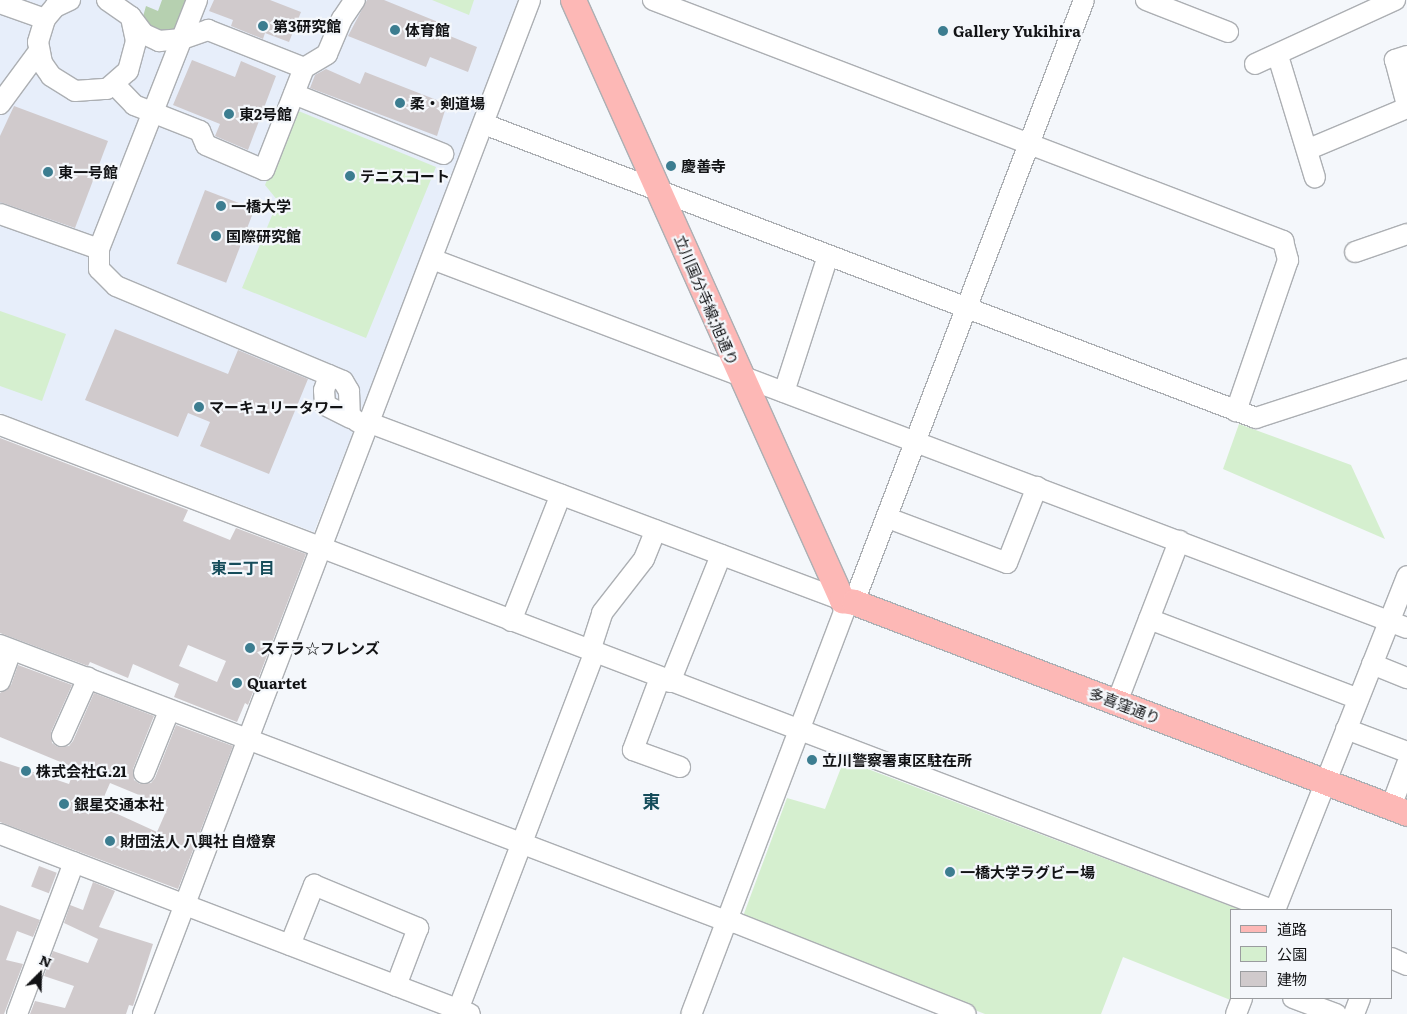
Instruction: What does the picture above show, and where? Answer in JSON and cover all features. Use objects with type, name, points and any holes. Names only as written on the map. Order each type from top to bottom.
[{"type":"main road","name":"立川国分寺線;旭通り","points":[[573,0],[661,192],[738,374],[848,601]]},
{"type":"main road","name":"多喜窪通り","points":[[848,601],[1399,810]]},
{"type":"street","points":[[70,0],[55,7],[45,20],[39,36],[39,51],[51,76],[67,88],[91,92],[115,85],[128,71],[136,53],[131,17]]},
{"type":"street","points":[[107,0],[131,17],[144,34],[159,41],[182,39],[208,30],[304,68]]},
{"type":"street","points":[[197,0],[100,249],[99,269],[116,286],[343,381],[349,391],[360,421],[848,601]]},
{"type":"street","points":[[115,85],[149,121],[200,131],[206,145],[264,170],[304,68],[327,54],[342,18],[355,0]]},
{"type":"street","points":[[143,1014],[320,547],[360,421],[432,259],[530,0]]},
{"type":"street","points":[[653,0],[1283,241],[1288,260],[1236,411]]},
{"type":"street","points":[[691,1014],[848,601],[888,518],[918,442],[1084,0]]},
{"type":"street","points":[[1146,0],[1228,32]]},
{"type":"street","points":[[1255,64],[1278,56],[1395,0]]},
{"type":"street","points":[[0,3],[45,20]]},
{"type":"street","points":[[0,104],[39,51]]},
{"type":"street","points":[[1278,56],[1309,148],[1315,178]]},
{"type":"street","points":[[1309,148],[1407,107],[1395,60],[1407,56]]},
{"type":"street","points":[[294,94],[442,154]]},
{"type":"street","points":[[484,124],[1256,418],[1407,369]]},
{"type":"street","points":[[0,214],[100,249]]},
{"type":"street","points":[[1356,252],[1407,234]]},
{"type":"street","points":[[784,392],[828,256]]},
{"type":"street","points":[[432,259],[1398,624]]},
{"type":"street","points":[[0,425],[665,680],[1271,909]]},
{"type":"street","points":[[888,518],[1007,563],[1037,487]]},
{"type":"street","points":[[511,621],[561,494]]},
{"type":"street","points":[[0,834],[464,1012],[592,652],[602,613],[644,559],[656,530]]},
{"type":"street","points":[[1116,702],[1179,541]]},
{"type":"street","points":[[680,768],[633,750],[721,555]]},
{"type":"street","points":[[1274,909],[1372,664],[1398,624],[1407,576]]},
{"type":"street","points":[[1149,619],[1358,699]]},
{"type":"street","points":[[0,681],[6,648],[523,843],[726,922],[736,922],[966,1014]]},
{"type":"street","points":[[1372,664],[1407,678]]},
{"type":"street","points":[[62,736],[88,678]]},
{"type":"street","points":[[144,773],[169,711]]},
{"type":"street","points":[[1346,729],[1407,752]]},
{"type":"street","points":[[1399,810],[1407,764]]},
{"type":"street","points":[[17,1014],[74,862]]},
{"type":"street","points":[[290,945],[314,885],[418,928],[396,986]]},
{"type":"street","points":[[1392,958],[1407,965]]},
{"type":"street","points":[[1236,1014],[1242,999]]},
{"type":"street","points":[[1296,999],[1336,1014]]},
{"type":"street","points":[[1354,1014],[1360,999]]},
{"type":"shaded area","name":"一橋大学","points":[[0,0],[522,0],[314,532],[0,413]]},
{"type":"green space","points":[[162,0],[188,0],[176,32],[160,35],[142,20],[146,6],[158,11]]},
{"type":"green space","points":[[432,0],[474,0],[469,15]]},
{"type":"green space","points":[[296,110],[436,167],[366,338],[242,288],[278,201],[265,185]]},
{"type":"green space","points":[[0,311],[66,334],[42,401],[0,386]]},
{"type":"green space","points":[[1239,424],[1351,465],[1385,539],[1223,469]]},
{"type":"green space","name":"一橋大学ラグビー場","points":[[844,760],[1238,909],[1230,909],[1230,999],[1233,999],[1233,1001],[1123,957],[1101,1014],[985,1014],[742,919],[787,798],[825,809]]},
{"type":"building","name":"第3研究館","points":[[214,0],[270,0],[301,12],[289,42],[265,33],[263,39],[231,26],[233,20],[209,11]]},
{"type":"building","name":"体育館","points":[[367,0],[384,0],[443,24],[440,32],[477,47],[468,72],[430,57],[426,67],[348,36]]},
{"type":"building","name":"東2号館","points":[[192,60],[235,77],[241,61],[276,76],[248,150],[215,136],[220,124],[173,105]]},
{"type":"building","name":"柔・剣道場","points":[[326,69],[360,84],[365,72],[447,104],[437,136],[310,88],[315,75]]},
{"type":"building","name":"東一号館","points":[[14,106],[108,141],[75,228],[0,202],[0,136]]},
{"type":"building","name":"国際研究館","points":[[205,190],[254,209],[226,283],[177,264]]},
{"type":"building","name":"マーキュリータワー","points":[[115,329],[228,374],[238,350],[308,379],[269,474],[200,446],[210,422],[188,413],[178,437],[85,400]]},
{"type":"building","points":[[0,438],[188,510],[183,521],[230,540],[236,528],[306,554],[248,705],[245,703],[237,722],[174,697],[179,684],[133,664],[128,678],[90,662],[88,666],[0,633]],"holes":[[[188,645],[226,661],[217,682],[179,666]]]},
{"type":"building","points":[[18,665],[72,685],[51,732],[52,743],[58,747],[69,746],[73,741],[94,693],[154,716],[133,769],[134,780],[140,784],[151,783],[155,778],[176,725],[233,746],[178,889],[0,822],[0,761],[69,784],[75,768],[0,737],[0,693],[11,685]],"holes":[[[110,783],[168,807],[157,832],[100,806]]]},
{"type":"building","points":[[39,866],[57,873],[49,893],[31,887]]},
{"type":"building","points":[[93,882],[115,891],[99,927],[153,944],[133,1006],[129,1005],[126,1014],[30,1014],[35,1001],[65,1008],[74,986],[44,976],[53,951],[88,963],[98,939],[64,923],[70,905],[83,910]]},
{"type":"building","points":[[0,905],[40,920],[33,937],[17,931],[6,960],[23,964],[4,1014],[0,1014]]},
{"type":"place","name":"第3研究館","points":[[263,26]]},
{"type":"place","name":"体育館","points":[[395,30]]},
{"type":"place","name":"Gallery Yukihira","points":[[943,31]]},
{"type":"place","name":"柔・剣道場","points":[[400,103]]},
{"type":"place","name":"東2号館","points":[[229,114]]},
{"type":"place","name":"慶善寺","points":[[671,166]]},
{"type":"place","name":"東一号館","points":[[48,172]]},
{"type":"place","name":"テニスコート","points":[[350,176]]},
{"type":"place","name":"一橋大学","points":[[221,206]]},
{"type":"place","name":"国際研究館","points":[[216,236]]},
{"type":"place","name":"マーキュリータワー","points":[[199,407]]},
{"type":"place","name":"ステラ☆フレンズ","points":[[250,648]]},
{"type":"place","name":"Quartet","points":[[237,683]]},
{"type":"place","name":"立川警察署東区駐在所","points":[[812,760]]},
{"type":"place","name":"株式会社G.21","points":[[26,771]]},
{"type":"place","name":"銀星交通本社","points":[[64,804]]},
{"type":"place","name":"財団法人 八興社 自燈寮","points":[[110,841]]},
{"type":"place","name":"一橋大学ラグビー場","points":[[950,872]]},
{"type":"district","name":"東二丁目","points":[[243,567]]},
{"type":"district","name":"東","points":[[651,801]]}]
